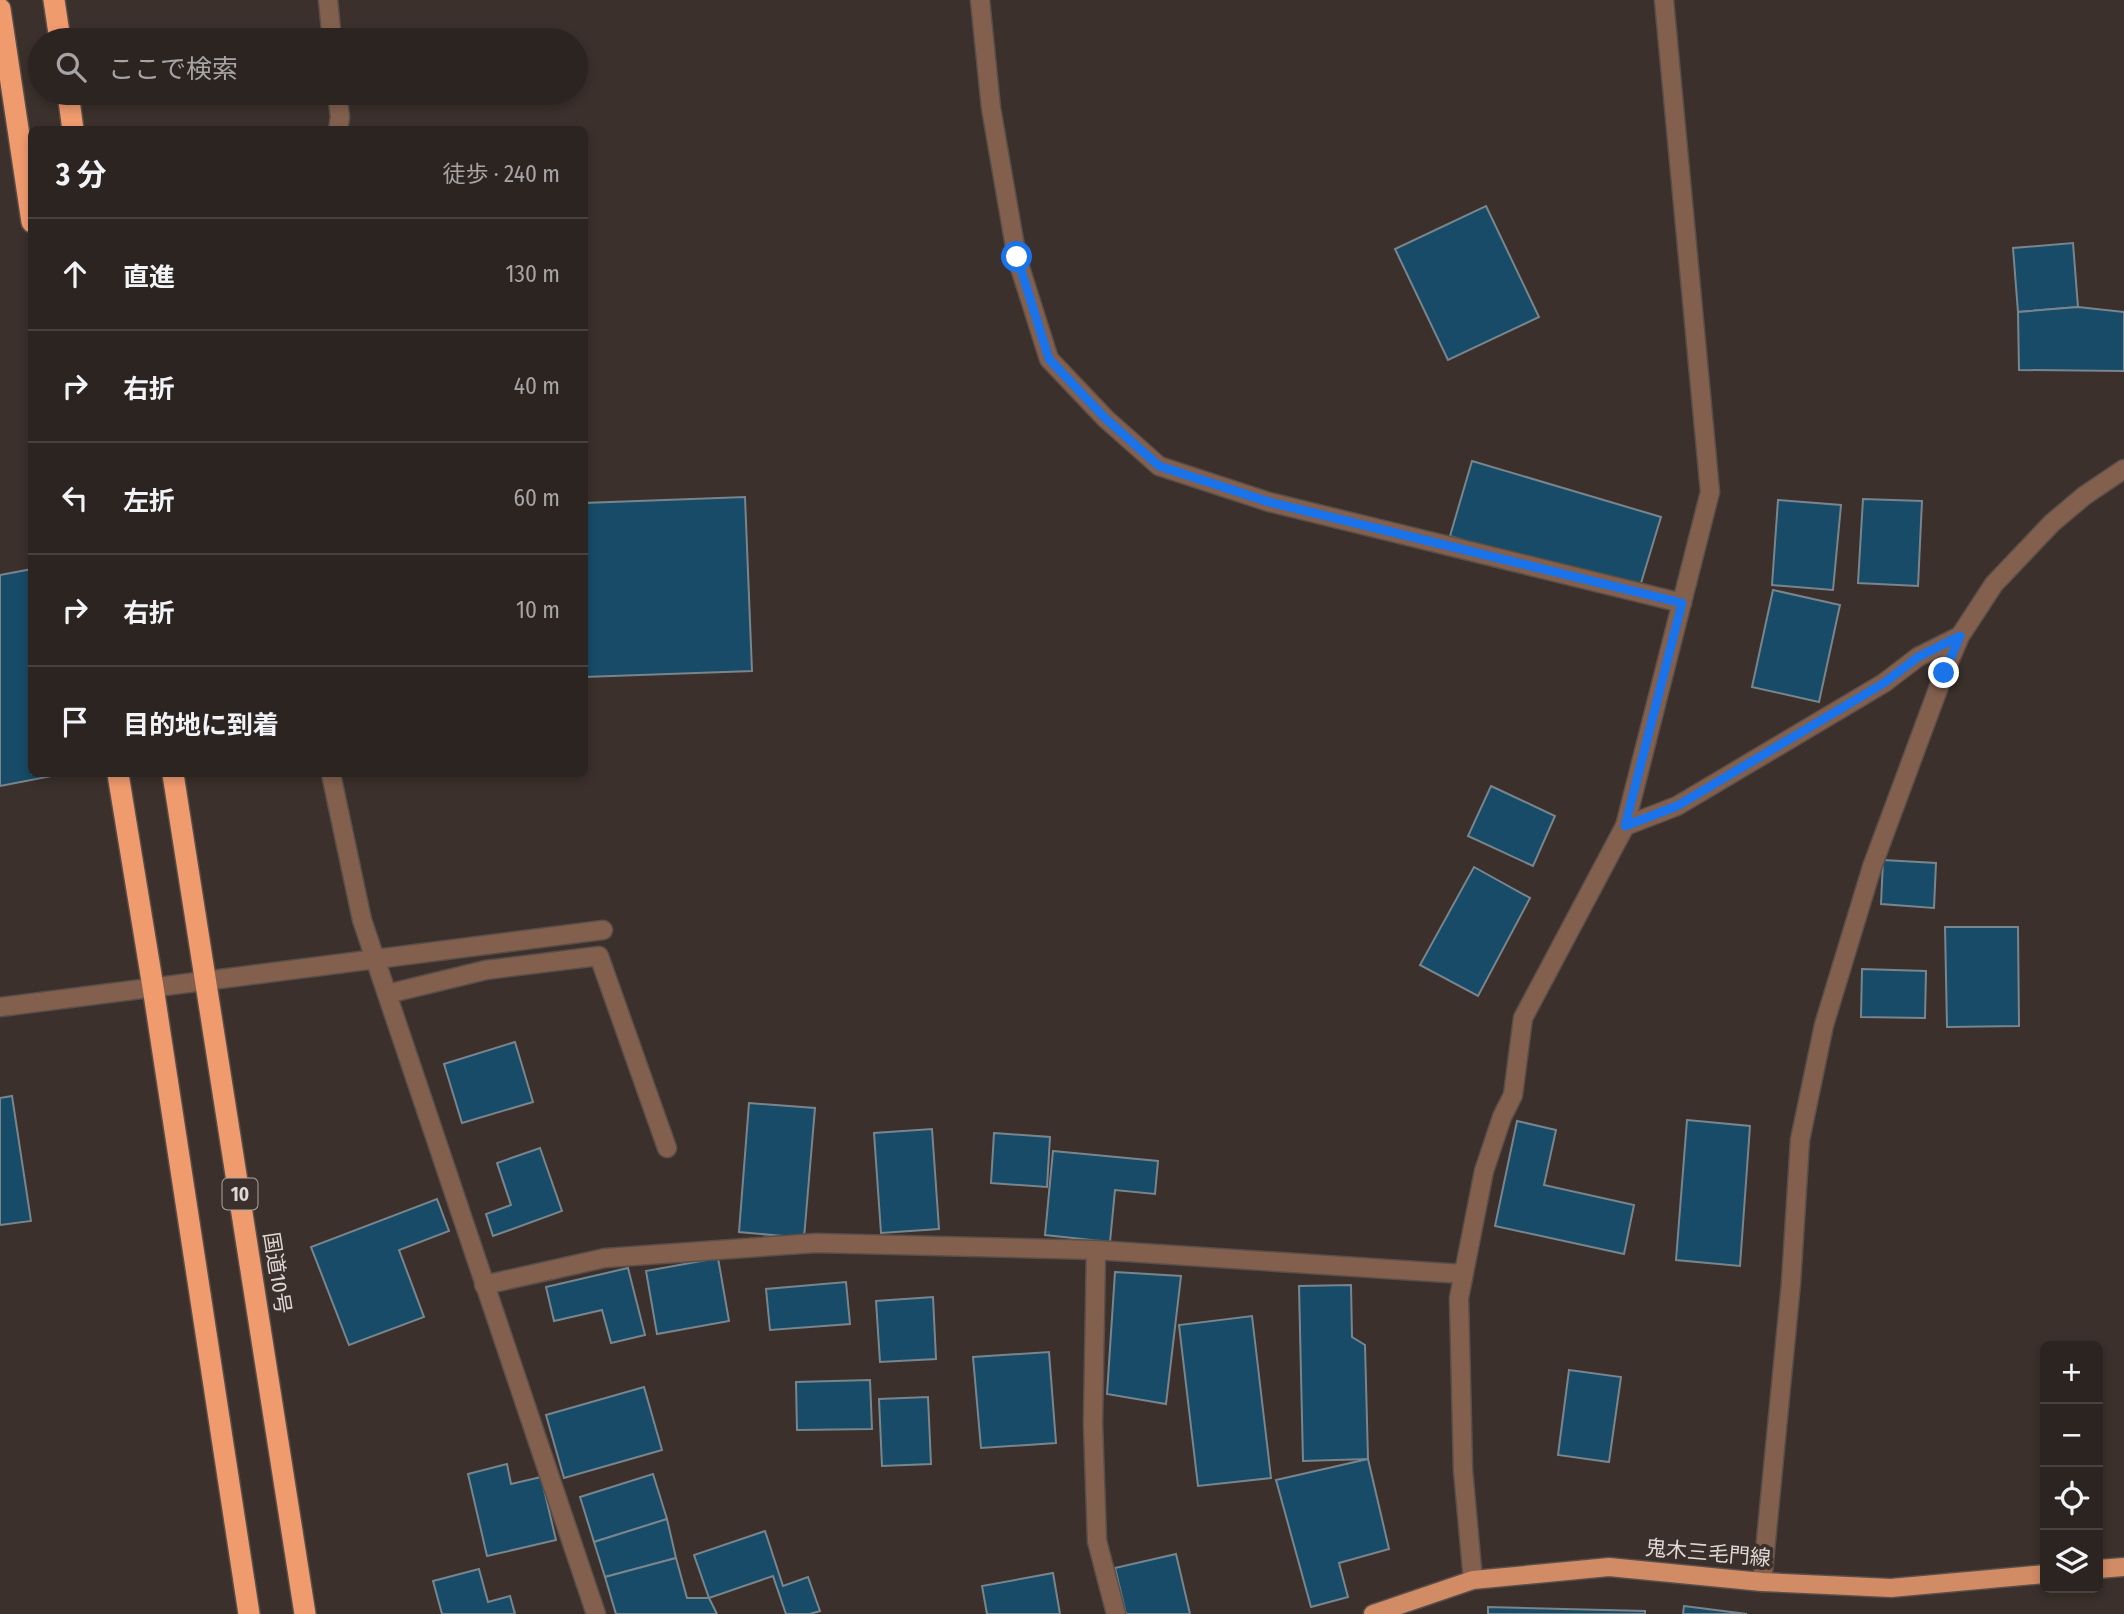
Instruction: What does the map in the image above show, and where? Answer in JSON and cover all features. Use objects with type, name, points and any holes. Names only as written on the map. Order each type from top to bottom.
[{"type":"highway","points":[[54,0],[58,28]]},
{"type":"highway","points":[[0,9],[28,195]]},
{"type":"highway","points":[[70,105],[73,126]]},
{"type":"highway","points":[[118,777],[249,1614]]},
{"type":"highway","name":"国道10号","points":[[173,777],[305,1614]]},
{"type":"main road","name":"鬼木三毛門線","points":[[1373,1614],[1411,1608],[1473,1580],[1609,1567],[1762,1582],[1891,1588],[2040,1574]]},
{"type":"main road","points":[[2103,1569],[2124,1567]]},
{"type":"street","points":[[328,0],[331,28]]},
{"type":"street","points":[[980,0],[991,108],[1017,257],[1049,359],[1106,419],[1159,466],[1269,502],[1682,603]]},
{"type":"street","points":[[1473,1580],[1463,1470],[1459,1298],[1483,1171],[1502,1117],[1513,1095],[1523,1018],[1625,826],[1710,492],[1664,0]]},
{"type":"street","points":[[339,105],[339,126]]},
{"type":"street","points":[[1762,1582],[1791,1283],[1800,1140],[1824,1025],[1872,867],[1960,636],[1994,584],[2052,523],[2084,496],[2124,469]]},
{"type":"street","points":[[1625,826],[1677,806],[1884,683],[1918,657],[1960,636]]},
{"type":"street","points":[[332,777],[362,920],[374,958],[596,1614]]},
{"type":"street","points":[[0,1007],[603,930]]},
{"type":"street","points":[[387,994],[486,970],[599,956],[667,1148]]},
{"type":"street","points":[[484,1285],[605,1258],[816,1242],[1096,1250],[1463,1274]]},
{"type":"street","points":[[1096,1250],[1093,1424],[1097,1541],[1116,1614]]},
{"type":"building","points":[[1486,206],[1539,317],[1448,360],[1395,249]]},
{"type":"building","points":[[2073,243],[2078,307],[2018,312],[2013,248]]},
{"type":"building","points":[[2078,307],[2124,312],[2124,371],[2019,370],[2018,312]]},
{"type":"building","points":[[1472,461],[1661,517],[1638,593],[1450,536]]},
{"type":"building","points":[[745,497],[752,671],[588,677],[588,503]]},
{"type":"building","points":[[1863,499],[1922,501],[1918,586],[1858,583]]},
{"type":"building","points":[[1778,500],[1841,505],[1833,590],[1772,585]]},
{"type":"building","points":[[28,570],[28,777],[46,777],[0,786],[0,575]]},
{"type":"building","points":[[1773,590],[1840,605],[1819,702],[1752,687]]},
{"type":"building","points":[[1491,786],[1555,816],[1533,866],[1468,836]]},
{"type":"building","points":[[1883,860],[1936,863],[1934,908],[1881,904]]},
{"type":"building","points":[[1474,867],[1530,898],[1478,996],[1420,965]]},
{"type":"building","points":[[1945,927],[2018,927],[2019,1026],[1947,1027]]},
{"type":"building","points":[[1862,969],[1926,971],[1925,1018],[1861,1017]]},
{"type":"building","points":[[515,1042],[533,1102],[462,1123],[444,1064]]},
{"type":"building","points":[[12,1096],[31,1221],[0,1225],[0,1098]]},
{"type":"building","points":[[749,1103],[815,1108],[804,1238],[739,1232]]},
{"type":"building","points":[[1687,1120],[1750,1126],[1740,1266],[1676,1260]]},
{"type":"building","points":[[1517,1121],[1556,1130],[1544,1185],[1634,1205],[1624,1254],[1495,1226]]},
{"type":"building","points":[[932,1129],[939,1229],[881,1233],[874,1133]]},
{"type":"building","points":[[994,1133],[1050,1137],[1047,1187],[991,1183]]},
{"type":"building","points":[[540,1148],[562,1211],[493,1236],[486,1214],[511,1205],[497,1163]]},
{"type":"building","points":[[1053,1151],[1158,1161],[1155,1194],[1115,1190],[1110,1242],[1045,1235]]},
{"type":"building","points":[[437,1199],[449,1231],[399,1250],[424,1317],[349,1345],[311,1247]]},
{"type":"building","points":[[718,1258],[729,1321],[657,1334],[646,1271]]},
{"type":"building","points":[[628,1268],[645,1335],[611,1343],[602,1310],[554,1321],[546,1287]]},
{"type":"building","points":[[1115,1272],[1181,1276],[1166,1404],[1107,1394]]},
{"type":"building","points":[[846,1282],[850,1324],[770,1330],[766,1289]]},
{"type":"building","points":[[1351,1285],[1352,1337],[1365,1345],[1368,1459],[1303,1461],[1299,1286]]},
{"type":"building","points":[[933,1297],[936,1359],[880,1362],[876,1301]]},
{"type":"building","points":[[1252,1316],[1271,1478],[1198,1486],[1179,1325]]},
{"type":"building","points":[[1049,1352],[1056,1443],[981,1448],[973,1357]]},
{"type":"building","points":[[1569,1370],[1621,1377],[1609,1462],[1558,1455]]},
{"type":"building","points":[[870,1380],[872,1429],[797,1430],[796,1382]]},
{"type":"building","points":[[644,1387],[662,1450],[564,1478],[546,1415]]},
{"type":"building","points":[[928,1397],[931,1464],[882,1466],[879,1399]]},
{"type":"building","points":[[1368,1459],[1389,1549],[1339,1563],[1348,1597],[1311,1607],[1276,1480]]},
{"type":"building","points":[[507,1464],[511,1484],[541,1477],[556,1540],[487,1556],[468,1474]]},
{"type":"building","points":[[653,1474],[667,1519],[594,1542],[580,1497]]},
{"type":"building","points":[[667,1519],[676,1558],[605,1577],[594,1542]]},
{"type":"building","points":[[765,1531],[783,1586],[808,1577],[820,1611],[810,1614],[786,1614],[773,1576],[709,1598],[694,1555]]},
{"type":"building","points":[[1176,1554],[1190,1614],[1126,1614],[1115,1568]]},
{"type":"building","points":[[676,1558],[687,1598],[709,1598],[717,1614],[616,1614],[605,1577]]},
{"type":"building","points":[[479,1569],[488,1602],[510,1596],[515,1614],[442,1614],[433,1581]]},
{"type":"building","points":[[1053,1573],[1060,1614],[987,1614],[982,1586]]},
{"type":"building","points":[[1684,1606],[1747,1614],[1683,1614]]},
{"type":"building","points":[[1488,1607],[1645,1611],[1645,1614],[1488,1614]]},
{"type":"route","points":[[1017,257],[1049,359],[1106,419],[1159,466],[1269,502],[1682,603],[1625,826],[1677,806],[1884,683],[1918,657],[1960,636],[1944,673]]}]
